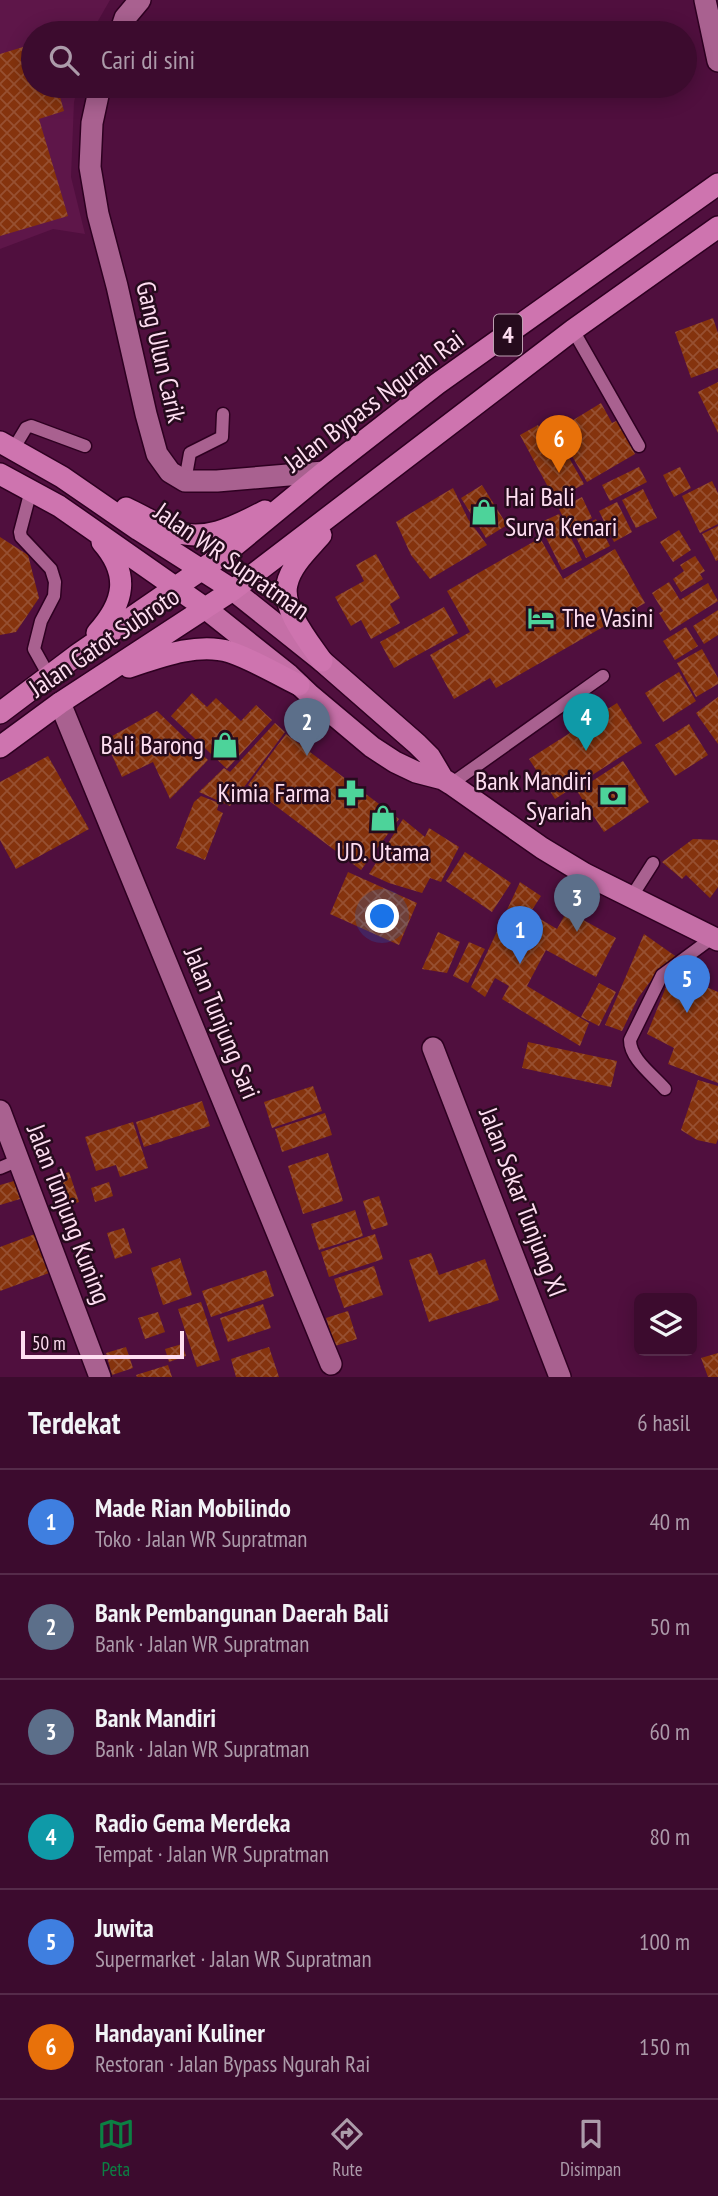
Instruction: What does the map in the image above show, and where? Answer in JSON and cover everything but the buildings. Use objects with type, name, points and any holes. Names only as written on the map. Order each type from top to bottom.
[{"type":"highway","name":"Jalan Bypass Ngurah Rai","points":[[203,570],[437,384],[718,184]]},
{"type":"highway","name":"4","points":[[205,608],[233,590],[573,330],[718,227]]},
{"type":"highway","name":"Jalan WR Supratman","points":[[7,445],[84,491],[147,536],[233,590]]},
{"type":"highway","name":"Jalan WR Supratman","points":[[0,474],[31,490],[90,528],[205,608]]},
{"type":"highway","name":"4","points":[[84,491],[188,536],[211,534],[242,523],[301,492]]},
{"type":"highway","points":[[322,661],[295,621],[286,585],[294,567],[349,501]]},
{"type":"highway","name":"4","points":[[77,655],[113,615],[120,597],[119,567],[112,553],[90,528]]},
{"type":"highway","name":"4","points":[[0,713],[77,655],[203,570]]},
{"type":"highway","name":"Jalan Gatot Subroto","points":[[0,747],[60,703],[205,608]]},
{"type":"highway","points":[[99,677],[156,659],[211,649],[231,652],[299,685]]},
{"type":"main road","name":"Jalan WR Supratman","points":[[233,590],[322,661],[417,744],[447,781]]},
{"type":"main road","name":"Jalan WR Supratman","points":[[205,608],[289,675],[372,747],[395,762],[416,772],[447,781],[542,848],[585,874],[715,939]]},
{"type":"street","points":[[124,21],[140,0]]},
{"type":"street","points":[[705,0],[718,61]]},
{"type":"street","name":"Gang Ulun Carik","points":[[97,98],[92,123],[90,167],[98,214],[157,454],[170,472],[185,481]]},
{"type":"street","points":[[185,481],[324,472]]},
{"type":"street","name":"Jalan Tunjung Sari","points":[[60,703],[331,1364]]},
{"type":"street","name":"Jalan Sekar Tunjung XI","points":[[433,1048],[560,1377]]},
{"type":"street","name":"Jalan Tunjung Kuning","points":[[0,1111],[9,1164],[100,1377]]},
{"type":"lane","points":[[573,330],[639,446]]},
{"type":"lane","points":[[185,481],[190,453],[222,437],[223,414]]},
{"type":"lane","points":[[7,445],[31,426],[85,446]]},
{"type":"lane","points":[[31,490],[21,537],[51,569],[55,582],[54,596],[41,621],[34,649],[49,676]]},
{"type":"lane","points":[[447,781],[603,676]]},
{"type":"lane","points":[[632,896],[653,863]]},
{"type":"lane","points":[[665,1088],[634,1056],[630,1049],[630,1040],[662,975],[715,939]]},
{"type":"shaded area","points":[[0,0],[110,0],[98,21],[21,21],[21,98],[75,98],[71,177],[85,234],[53,229],[0,249]]},
{"type":"place","name":"Handayani Kuliner","points":[[559,473]]},
{"type":"place","name":"Hai Bali Surya Kenari","points":[[484,512]]},
{"type":"place","name":"The Vasini","points":[[541,618]]},
{"type":"place","name":"Bali Barong","points":[[225,745]]},
{"type":"place","name":"Radio Gema Merdeka","points":[[586,751]]},
{"type":"place","name":"Bank Pembangunan Daerah Bali","points":[[307,756]]},
{"type":"place","name":"Kimia Farma","points":[[351,793]]},
{"type":"place","name":"Bank Mandiri Syariah","points":[[613,796]]},
{"type":"place","name":"UD. Utama","points":[[383,818]]},
{"type":"place","name":"Bank Mandiri","points":[[577,932]]},
{"type":"place","name":"Made Rian Mobilindo","points":[[520,964]]},
{"type":"place","name":"Juwita","points":[[687,1013]]}]
